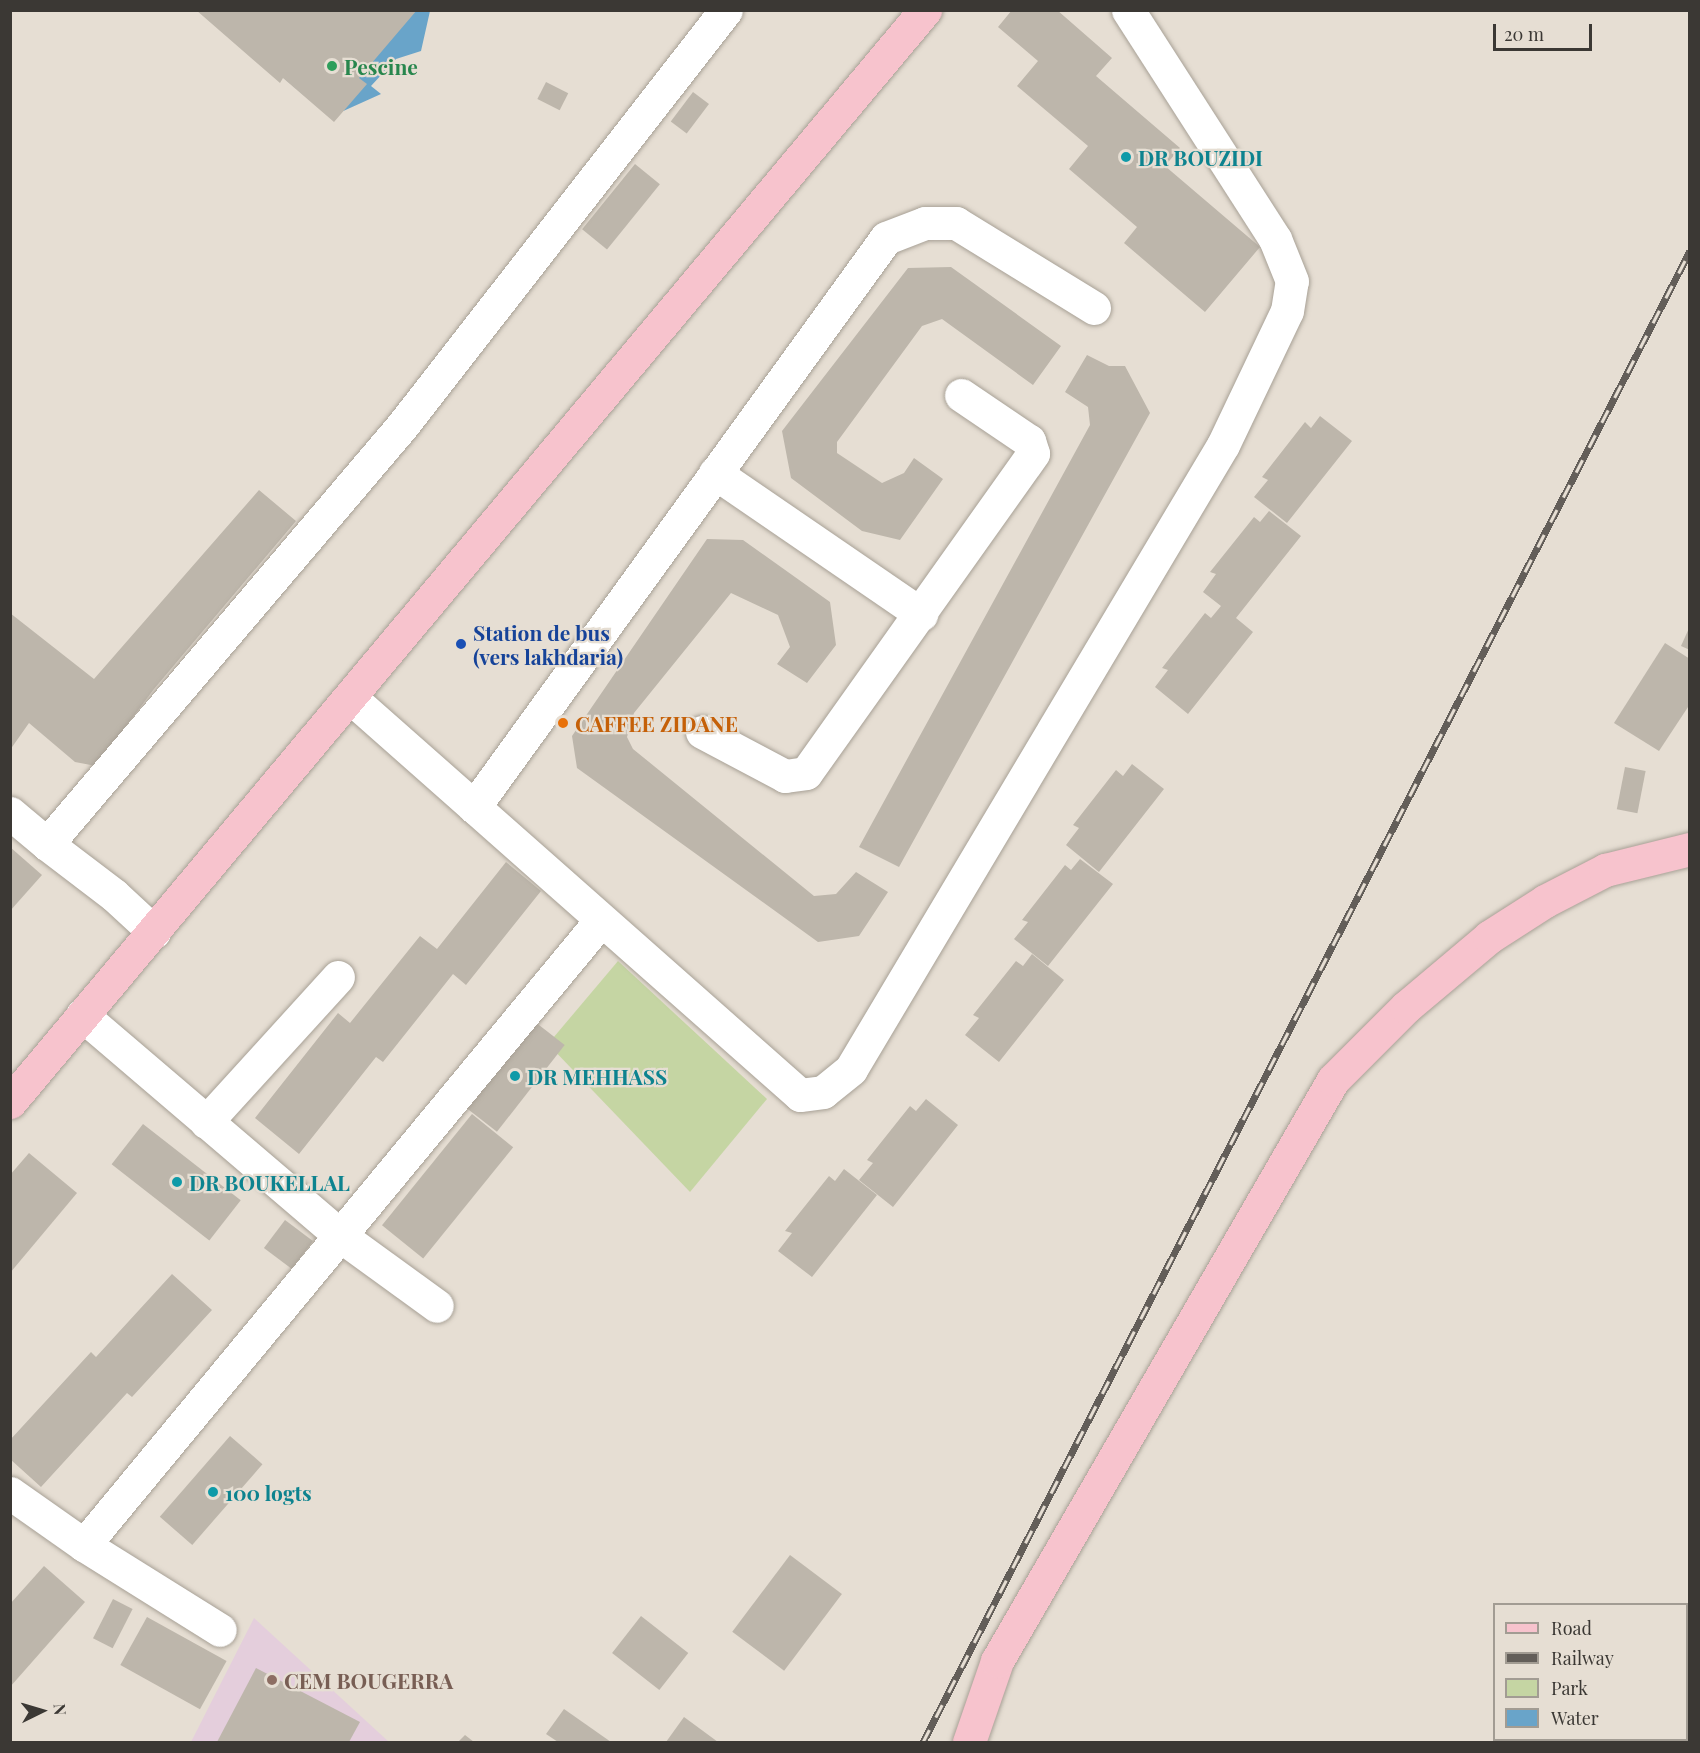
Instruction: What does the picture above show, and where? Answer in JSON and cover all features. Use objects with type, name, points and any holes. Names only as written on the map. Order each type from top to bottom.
[{"type":"main road","points":[[10,1102],[351,698],[925,10]]},
{"type":"main road","points":[[969,1743],[997,1660],[1333,1080],[1406,1007],[1508,925],[1605,870],[1689,849]]},
{"type":"street","points":[[47,844],[402,426],[726,10]]},
{"type":"street","points":[[351,698],[800,1095],[823,1092],[851,1069],[1223,445],[1279,329],[1292,281],[1275,238],[1128,10]]},
{"type":"street","points":[[474,807],[886,238],[925,223],[956,223],[1094,308]]},
{"type":"street","points":[[702,732],[785,776],[806,773],[921,614],[1033,453],[1029,441],[961,395]]},
{"type":"street","points":[[715,473],[921,614]]},
{"type":"street","points":[[10,813],[114,895],[154,932]]},
{"type":"street","points":[[84,1545],[338,1234],[601,920]]},
{"type":"street","points":[[206,1122],[338,977]]},
{"type":"street","points":[[82,1015],[338,1234],[437,1306]]},
{"type":"street","points":[[15,1506],[84,1545],[220,1630]]},
{"type":"shaded area","name":"CEM BOUGERRA","points":[[254,1618],[389,1742],[191,1742]]},
{"type":"green space","points":[[618,961],[767,1099],[690,1192],[548,1044]]},
{"type":"water","name":"Pescine","points":[[204,11],[430,11],[421,51],[396,59],[371,86],[381,94],[330,117]]},
{"type":"building","name":"Pescine","points":[[196,10],[417,10],[359,78],[367,84],[334,122],[283,78],[280,83]]},
{"type":"building","name":"DR BOUZIDI","points":[[1012,10],[1057,10],[1112,58],[1096,76],[1180,148],[1165,166],[1260,247],[1205,312],[1124,243],[1137,227],[1069,169],[1088,146],[1017,86],[1038,61],[998,27]]},
{"type":"building","points":[[546,82],[568,93],[560,110],[537,99]]},
{"type":"building","points":[[693,92],[709,104],[687,134],[671,122]]},
{"type":"building","points":[[635,164],[660,184],[607,249],[582,229]]},
{"type":"building","points":[[951,267],[1061,346],[1033,385],[942,319],[922,326],[837,442],[837,453],[882,483],[904,473],[914,458],[943,479],[900,540],[862,531],[791,478],[782,431],[908,268]]},
{"type":"building","points":[[1087,355],[1109,366],[1125,366],[1150,413],[899,867],[859,847],[1090,425],[1088,407],[1065,392]]},
{"type":"building","points":[[1320,416],[1352,441],[1287,523],[1254,497],[1268,480],[1262,477],[1305,422],[1311,428]]},
{"type":"building","points":[[259,490],[296,521],[154,689],[96,766],[75,762],[29,723],[10,750],[10,613],[94,679]]},
{"type":"building","points":[[1269,511],[1301,536],[1236,618],[1253,632],[1188,714],[1155,687],[1168,670],[1162,668],[1205,613],[1211,618],[1221,606],[1203,592],[1216,574],[1210,572],[1254,517],[1260,522]]},
{"type":"building","points":[[707,539],[743,540],[830,602],[836,645],[807,683],[777,664],[790,647],[778,615],[731,593],[634,713],[627,737],[633,749],[814,896],[836,894],[856,872],[888,892],[859,936],[818,942],[577,768],[572,736]]},
{"type":"building","points":[[1690,626],[1690,650],[1681,646]]},
{"type":"building","points":[[1665,643],[1690,659],[1690,704],[1659,751],[1614,723]]},
{"type":"building","points":[[1132,764],[1164,789],[1099,872],[1066,845],[1079,828],[1073,825],[1116,770],[1123,776]]},
{"type":"building","points":[[1625,767],[1646,771],[1637,813],[1617,809]]},
{"type":"building","points":[[10,847],[42,875],[10,911]]},
{"type":"building","points":[[1080,859],[1113,884],[1048,966],[1014,939],[1028,922],[1022,920],[1065,865],[1071,870]]},
{"type":"building","points":[[506,862],[541,891],[466,985],[453,974],[383,1062],[376,1057],[299,1154],[255,1118],[338,1013],[350,1023],[420,936],[437,949]]},
{"type":"building","points":[[1032,954],[1064,980],[999,1062],[965,1035],[979,1018],[973,1015],[1016,961],[1023,966]]},
{"type":"building","name":"DR MEHHASS","points":[[530,1018],[565,1045],[497,1132],[462,1105]]},
{"type":"building","points":[[926,1099],[958,1125],[893,1207],[859,1180],[873,1163],[867,1160],[910,1106],[916,1111]]},
{"type":"building","points":[[472,1114],[513,1147],[423,1258],[382,1225]]},
{"type":"building","name":"DR BOUKELLAL","points":[[143,1124],[241,1200],[209,1241],[112,1164]]},
{"type":"building","points":[[29,1153],[77,1193],[10,1273],[10,1175]]},
{"type":"building","points":[[844,1169],[877,1195],[812,1277],[778,1251],[792,1233],[785,1231],[829,1176],[835,1181]]},
{"type":"building","points":[[285,1220],[313,1241],[292,1269],[264,1248]]},
{"type":"building","points":[[172,1274],[212,1310],[132,1397],[127,1393],[41,1487],[10,1459],[10,1440],[91,1352],[96,1357]]},
{"type":"building","name":"100 logts","points":[[230,1436],[262,1464],[192,1545],[160,1517]]},
{"type":"building","points":[[790,1555],[842,1594],[784,1671],[732,1632]]},
{"type":"building","points":[[44,1566],[85,1602],[10,1687],[10,1604]]},
{"type":"building","points":[[113,1599],[133,1609],[113,1648],[93,1638]]},
{"type":"building","points":[[641,1616],[688,1653],[659,1690],[612,1653]]},
{"type":"building","points":[[147,1617],[227,1661],[200,1709],[120,1665]]},
{"type":"building","points":[[256,1668],[360,1722],[349,1742],[217,1742]]},
{"type":"building","points":[[564,1709],[611,1742],[558,1742],[546,1734]]},
{"type":"building","points":[[684,1717],[718,1742],[666,1742]]},
{"type":"building","points":[[465,1735],[474,1742],[458,1742]]},
{"type":"railway","points":[[923,1742],[1690,251]]},
{"type":"place","name":"Pescine","points":[[332,66]]},
{"type":"place","name":"DR BOUZIDI","points":[[1126,157]]},
{"type":"place","name":"Station de bus (vers lakhdaria)","points":[[461,644]]},
{"type":"place","name":"CAFFEE ZIDANE","points":[[563,723]]},
{"type":"place","name":"DR MEHHASS","points":[[515,1076]]},
{"type":"place","name":"DR BOUKELLAL","points":[[177,1182]]},
{"type":"place","name":"100 logts","points":[[213,1492]]},
{"type":"place","name":"CEM BOUGERRA","points":[[272,1680]]}]
